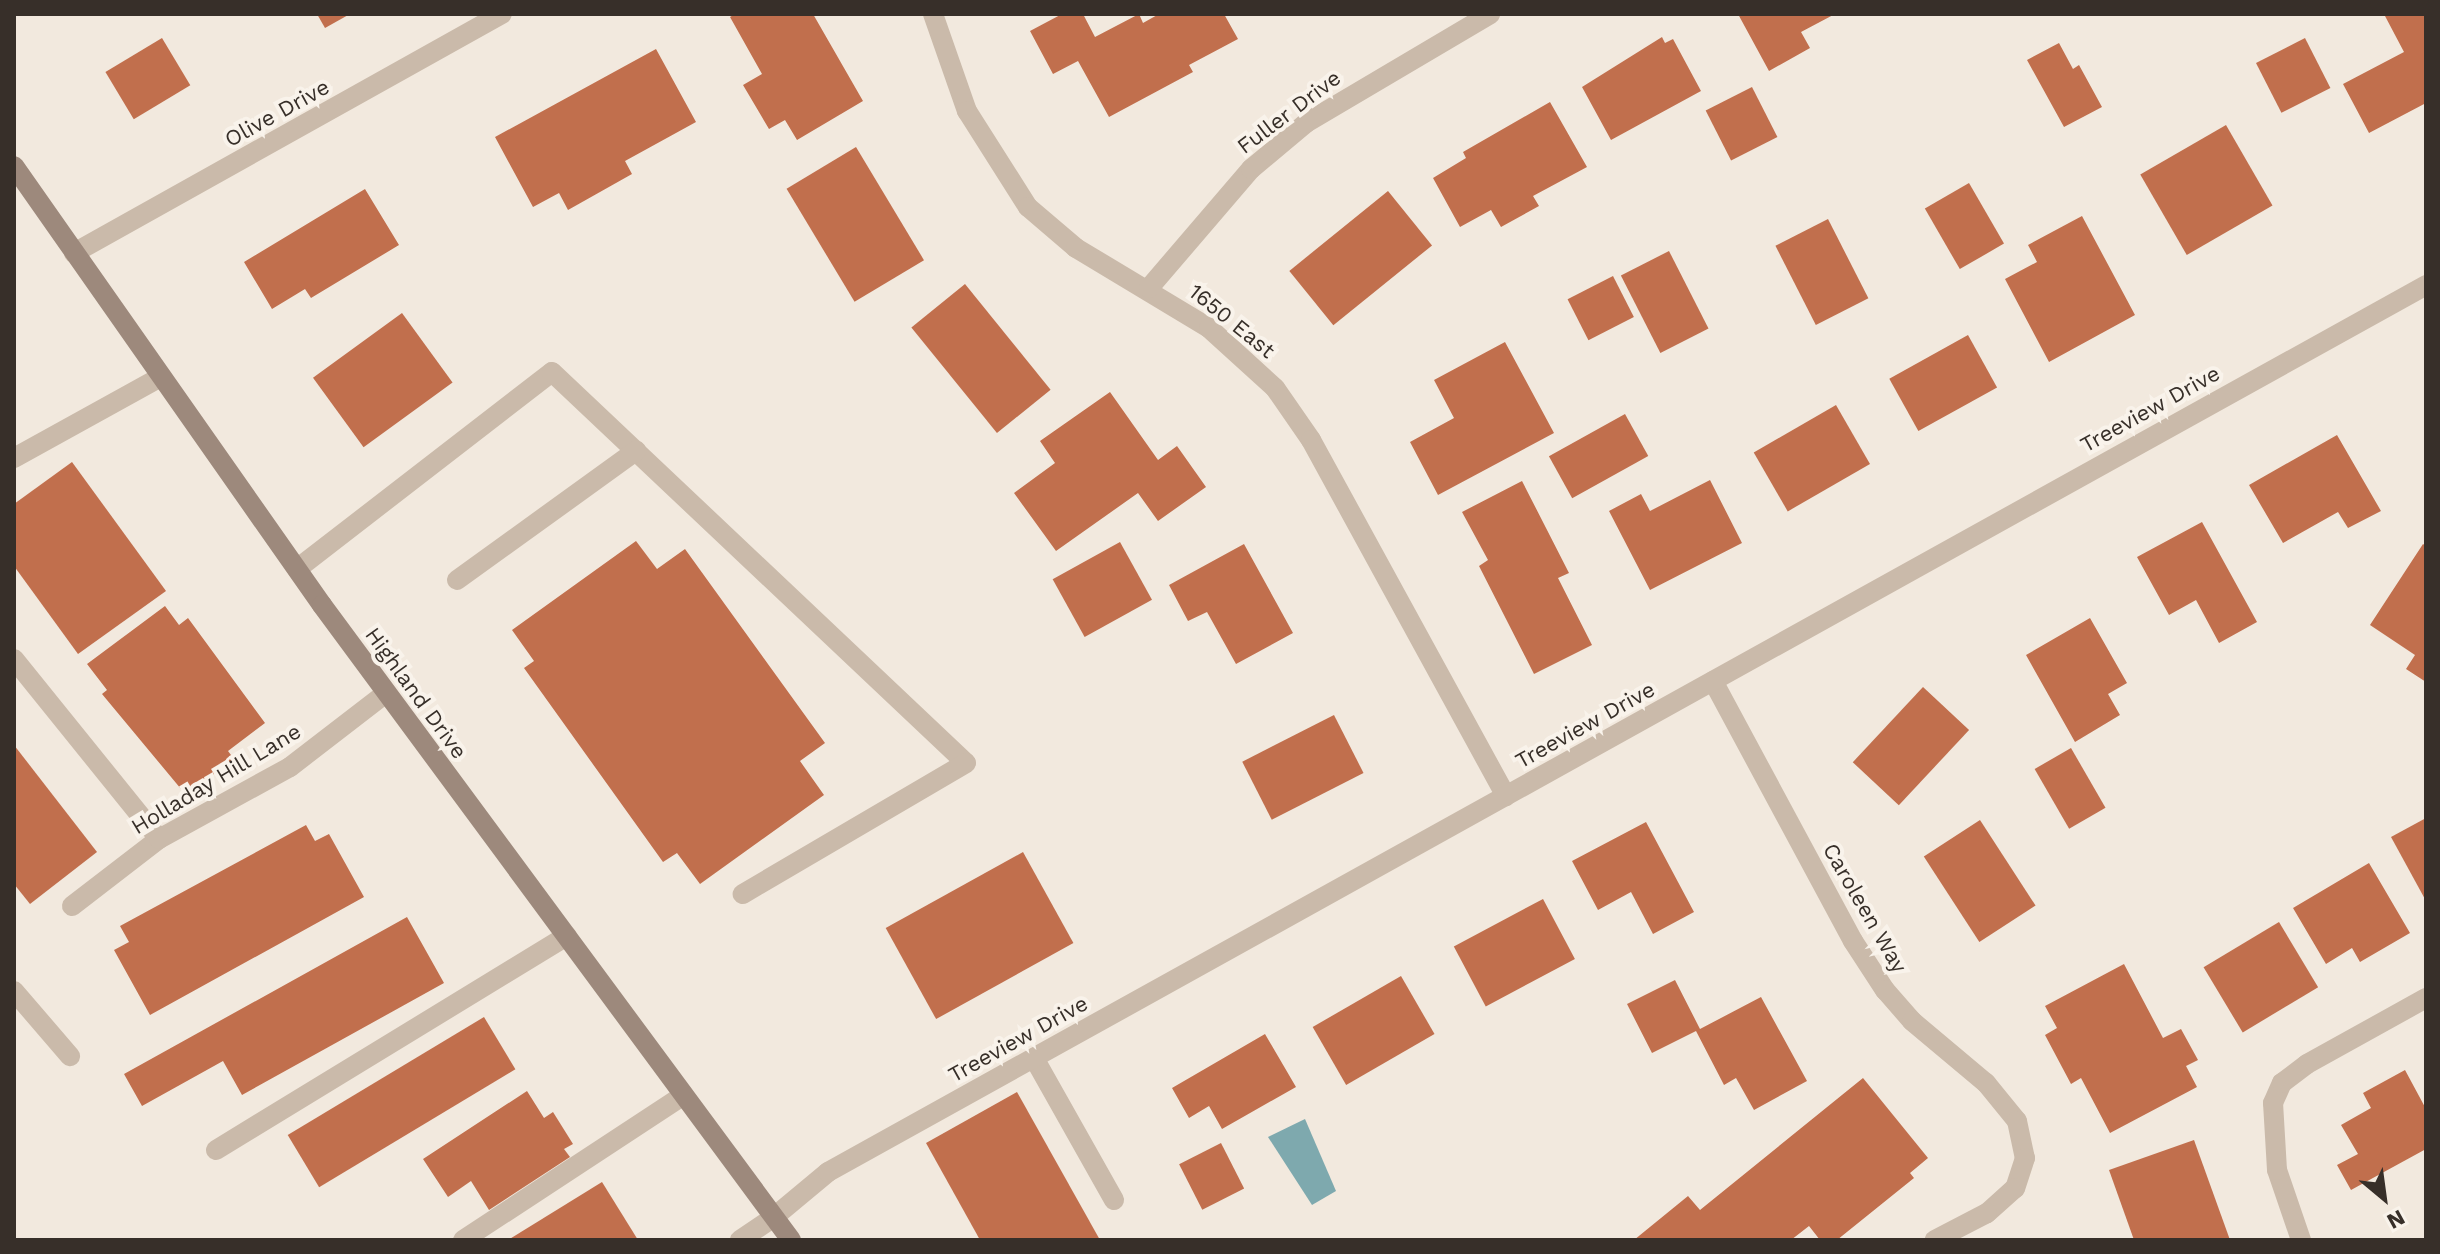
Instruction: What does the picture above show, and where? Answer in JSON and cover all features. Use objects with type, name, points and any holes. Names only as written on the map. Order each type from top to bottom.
[{"type":"main road","name":"Highland Drive","points":[[14,166],[386,693],[791,1240]]},
{"type":"street","name":"Olive Drive","points":[[74,253],[502,14]]},
{"type":"street","name":"1650 East","points":[[933,14],[967,111],[1028,207],[1076,248],[1149,288],[1246,358],[1284,401],[1311,440],[1506,796]]},
{"type":"street","name":"Fuller Drive","points":[[1149,288],[1251,169],[1306,123],[1490,14]]},
{"type":"street","name":"Treeview Drive","points":[[740,1240],[774,1217],[828,1172],[2426,285]]},
{"type":"street","points":[[297,569],[552,372],[966,763],[743,894]]},
{"type":"street","points":[[14,458],[161,377]]},
{"type":"street","points":[[457,580],[636,451]]},
{"type":"street","points":[[14,659],[159,839]]},
{"type":"street","name":"Caroleen Way","points":[[1713,681],[1853,941],[1885,990],[1912,1021],[1986,1083],[2017,1121],[2026,1144],[2022,1172],[2004,1201],[1935,1240]]},
{"type":"street","name":"Holladay Hill Lane","points":[[72,906],[159,839],[290,767],[386,693]]},
{"type":"street","points":[[216,1150],[567,936]]},
{"type":"street","points":[[14,991],[70,1056]]},
{"type":"street","points":[[2301,1240],[2277,1170],[2273,1103],[2282,1083],[2307,1064],[2426,998]]},
{"type":"street","points":[[1034,1058],[1114,1200]]},
{"type":"street","points":[[463,1240],[684,1095]]},
{"type":"water","points":[[1305,1119],[1336,1191],[1312,1205],[1268,1137]]},
{"type":"building","points":[[317,14],[350,14],[325,28]]},
{"type":"building","points":[[735,14],[813,14],[863,101],[797,140],[785,120],[769,129],[743,85],[762,74],[730,17]]},
{"type":"building","points":[[1062,14],[1083,14],[1095,37],[1139,14],[1143,23],[1159,14],[1224,14],[1238,39],[1189,65],[1193,72],[1109,117],[1078,61],[1053,74],[1030,31]]},
{"type":"building","points":[[1738,14],[1835,14],[1801,32],[1810,48],[1769,71]]},
{"type":"building","points":[[2424,14],[2426,103],[2369,133],[2343,84],[2404,52],[2385,16]]},
{"type":"building","points":[[1662,37],[1665,43],[1673,39],[1701,91],[1611,140],[1582,87]]},
{"type":"building","points":[[162,38],[190,85],[134,119],[105,72]]},
{"type":"building","points":[[2305,38],[2330,88],[2281,113],[2256,63]]},
{"type":"building","points":[[2059,43],[2073,69],[2079,65],[2102,107],[2064,127],[2027,60]]},
{"type":"building","points":[[656,49],[696,122],[625,161],[632,174],[568,210],[559,193],[533,207],[495,137]]},
{"type":"building","points":[[1752,87],[1777,137],[1731,161],[1706,111]]},
{"type":"building","points":[[1550,102],[1587,167],[1533,196],[1539,206],[1501,227],[1491,210],[1460,227],[1433,178],[1466,158],[1463,152]]},
{"type":"building","points":[[2226,125],[2272,206],[2187,255],[2140,174]]},
{"type":"building","points":[[856,147],[924,260],[855,302],[787,189]]},
{"type":"building","points":[[1969,183],[2004,244],[1960,269],[1925,208]]},
{"type":"building","points":[[365,189],[399,245],[311,298],[305,289],[272,309],[244,262]]},
{"type":"building","points":[[1388,191],[1432,245],[1333,325],[1289,271]]},
{"type":"building","points":[[2082,216],[2135,315],[2049,362],[2005,279],[2037,262],[2028,245]]},
{"type":"building","points":[[1828,219],[1868,298],[1816,325],[1775,246]]},
{"type":"building","points":[[1669,251],[1708,329],[1660,353],[1621,276]]},
{"type":"building","points":[[1613,276],[1634,317],[1588,340],[1568,299]]},
{"type":"building","points":[[965,284],[1051,390],[997,433],[911,327]]},
{"type":"building","points":[[402,313],[453,383],[364,447],[313,378]]},
{"type":"building","points":[[1968,335],[1997,387],[1918,431],[1889,379]]},
{"type":"building","points":[[1505,342],[1554,433],[1438,495],[1410,442],[1454,418],[1434,380]]},
{"type":"building","points":[[1110,392],[1158,460],[1177,446],[1206,487],[1158,521],[1138,493],[1056,551],[1014,493],[1055,463],[1040,441]]},
{"type":"building","points":[[1836,405],[1870,464],[1788,511],[1754,452]]},
{"type":"building","points":[[1625,414],[1648,456],[1572,498],[1549,456]]},
{"type":"building","points":[[2337,435],[2381,511],[2348,528],[2338,512],[2283,543],[2249,485]]},
{"type":"building","points":[[72,462],[166,591],[78,654],[14,566],[14,504]]},
{"type":"building","points":[[1710,480],[1742,543],[1650,590],[1609,511],[1641,494],[1650,511]]},
{"type":"building","points":[[1522,481],[1569,573],[1558,578],[1592,645],[1534,674],[1479,566],[1488,560],[1462,512]]},
{"type":"building","points":[[2202,522],[2257,622],[2219,643],[2196,600],[2169,615],[2137,557]]},
{"type":"building","points":[[636,541],[657,569],[685,549],[825,743],[800,761],[824,795],[700,884],[677,853],[663,862],[524,668],[534,661],[512,630]]},
{"type":"building","points":[[1120,542],[1152,600],[1085,637],[1053,579]]},
{"type":"building","points":[[1244,544],[1293,633],[1236,664],[1207,612],[1188,621],[1169,585]]},
{"type":"building","points":[[2423,544],[2426,546],[2426,682],[2406,669],[2415,655],[2370,625]]},
{"type":"building","points":[[165,606],[179,625],[188,618],[265,723],[228,751],[234,759],[186,795],[102,694],[107,690],[87,664]]},
{"type":"building","points":[[2090,618],[2127,683],[2108,694],[2120,715],[2075,742],[2026,655]]},
{"type":"building","points":[[1923,687],[1969,730],[1899,805],[1853,762]]},
{"type":"building","points":[[1334,715],[1364,773],[1272,820],[1242,762]]},
{"type":"building","points":[[14,745],[97,852],[30,904],[14,884]]},
{"type":"building","points":[[2071,748],[2106,808],[2069,829],[2035,769]]},
{"type":"building","points":[[2426,818],[2426,901],[2391,837]]},
{"type":"building","points":[[1980,820],[2036,906],[1979,942],[1924,856]]},
{"type":"building","points":[[1646,822],[1694,912],[1653,934],[1631,892],[1598,910],[1572,861]]},
{"type":"building","points":[[306,825],[315,841],[329,834],[364,897],[150,1015],[114,950],[129,942],[120,926]]},
{"type":"building","points":[[1023,852],[1073,943],[936,1019],[886,928]]},
{"type":"building","points":[[2369,863],[2410,933],[2360,962],[2352,948],[2326,964],[2293,908]]},
{"type":"building","points":[[1543,899],[1575,959],[1486,1006],[1454,946]]},
{"type":"building","points":[[407,917],[444,983],[242,1095],[223,1061],[142,1106],[124,1074]]},
{"type":"building","points":[[2279,922],[2318,987],[2243,1032],[2204,967]]},
{"type":"building","points":[[2124,964],[2163,1038],[2181,1029],[2198,1060],[2186,1066],[2197,1087],[2110,1133],[2081,1078],[2071,1084],[2045,1035],[2057,1028],[2045,1006]]},
{"type":"building","points":[[1401,976],[1434,1034],[1346,1085],[1313,1027]]},
{"type":"building","points":[[1675,980],[1700,1029],[1761,997],[1807,1081],[1754,1110],[1736,1078],[1724,1085],[1696,1031],[1652,1053],[1627,1004]]},
{"type":"building","points":[[484,1017],[515,1069],[319,1187],[288,1135]]},
{"type":"building","points":[[1265,1034],[1296,1087],[1222,1129],[1209,1106],[1189,1118],[1172,1088]]},
{"type":"building","points":[[2405,1070],[2426,1109],[2426,1149],[2351,1190],[2337,1165],[2358,1154],[2341,1125],[2371,1108],[2363,1093]]},
{"type":"building","points":[[1863,1078],[1928,1158],[1910,1173],[1914,1178],[1837,1240],[1820,1240],[1809,1226],[1791,1240],[1634,1240],[1688,1196],[1700,1210]]},
{"type":"building","points":[[527,1091],[544,1118],[553,1112],[573,1144],[564,1149],[570,1157],[489,1210],[471,1181],[448,1197],[423,1159]]},
{"type":"building","points":[[1017,1092],[1100,1240],[980,1240],[926,1143]]},
{"type":"building","points":[[2194,1140],[2230,1240],[2134,1240],[2109,1170]]},
{"type":"building","points":[[1221,1143],[1244,1188],[1202,1210],[1179,1164]]},
{"type":"building","points":[[602,1182],[638,1240],[508,1240]]}]
